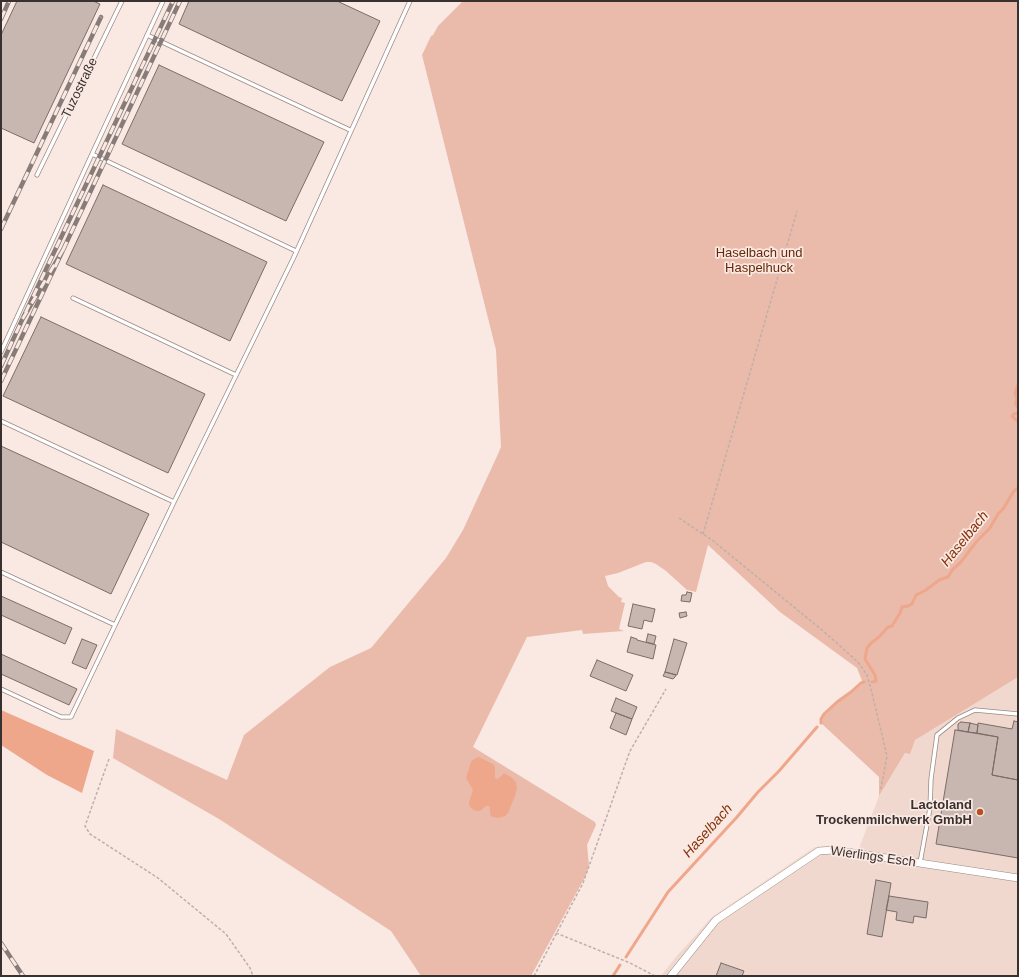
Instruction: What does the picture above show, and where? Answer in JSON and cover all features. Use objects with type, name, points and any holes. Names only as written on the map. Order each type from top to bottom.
[{"type":"street","name":"Wierlings Esch","points":[[674,974],[716,920],[819,851],[834,850],[1018,878]]},
{"type":"lane","name":"Tuzostraße","points":[[37,175],[122,1]]},
{"type":"lane","points":[[1,352],[163,1]]},
{"type":"lane","points":[[1,689],[61,717],[71,717],[296,251],[410,1]]},
{"type":"lane","points":[[147,34],[350,130]]},
{"type":"lane","points":[[92,154],[296,251]]},
{"type":"lane","points":[[72,298],[236,375]]},
{"type":"lane","points":[[1,421],[174,502]]},
{"type":"lane","points":[[1,572],[115,625]]},
{"type":"lane","points":[[920,864],[930,808],[930,779],[937,734],[958,718],[975,710],[1018,714]]},
{"type":"path","points":[[703,534],[797,211]]},
{"type":"path","points":[[679,518],[712,540],[822,630],[858,662],[867,675],[887,756],[880,790]]},
{"type":"path","points":[[534,976],[583,882],[630,751],[666,689]]},
{"type":"path","points":[[108,759],[85,826],[90,834],[158,878],[226,934],[250,968],[253,976]]},
{"type":"path","points":[[556,933],[630,963],[655,976]]},
{"type":"shaded area","points":[[1018,676],[1018,976],[661,976],[712,917],[815,847],[830,846],[858,851],[879,796],[914,738]]},
{"type":"shaded area","points":[[1,710],[94,751],[82,793],[47,775],[1,745]]},
{"type":"shaded area","points":[[478,757],[493,764],[495,767],[496,779],[504,773],[516,782],[517,788],[515,796],[508,813],[505,816],[498,818],[492,817],[489,806],[486,806],[480,811],[476,811],[469,805],[473,790],[466,778],[471,762]]},
{"type":"green space","name":"Haselbach und Haspelhuck","points":[[463,1],[1018,1],[1018,677],[915,740],[910,754],[905,753],[879,796],[879,777],[821,723],[825,714],[837,702],[863,683],[857,668],[780,612],[708,545],[696,592],[687,590],[666,571],[651,562],[646,562],[618,573],[605,576],[608,586],[622,598],[621,602],[625,603],[619,629],[624,631],[583,634],[582,630],[527,637],[473,747],[595,822],[596,825],[587,845],[589,866],[585,877],[531,976],[421,976],[391,931],[219,819],[113,758],[116,729],[227,780],[244,735],[330,667],[371,648],[446,558],[463,530],[501,447],[496,350],[422,55],[431,36],[438,26]]},
{"type":"building","points":[[17,1],[93,1],[100,4],[34,143],[1,128],[1,35]]},
{"type":"building","points":[[189,1],[337,1],[380,21],[342,101],[179,24]]},
{"type":"building","points":[[159,65],[324,142],[286,221],[122,144]]},
{"type":"building","points":[[103,185],[267,262],[230,341],[66,264]]},
{"type":"building","points":[[41,317],[205,394],[168,473],[3,396]]},
{"type":"building","points":[[1,446],[149,514],[111,594],[1,542]]},
{"type":"building","points":[[687,592],[692,593],[690,602],[681,601],[682,595],[686,595]]},
{"type":"building","points":[[1,596],[72,628],[65,644],[1,615]]},
{"type":"building","points":[[633,604],[655,609],[652,622],[644,620],[642,629],[628,626]]},
{"type":"building","points":[[686,612],[687,616],[680,618],[679,613]]},
{"type":"building","points":[[648,634],[656,636],[654,644],[646,642]]},
{"type":"building","points":[[631,637],[656,645],[653,659],[627,652]]},
{"type":"building","points":[[82,639],[97,645],[86,669],[72,663]]},
{"type":"building","points":[[674,639],[687,643],[677,675],[665,672]]},
{"type":"building","points":[[1,654],[77,689],[69,705],[1,674]]},
{"type":"building","points":[[597,660],[633,675],[626,691],[590,676]]},
{"type":"building","points":[[665,672],[676,675],[673,679],[663,676]]},
{"type":"building","points":[[616,698],[637,707],[632,719],[611,711]]},
{"type":"building","points":[[616,713],[632,719],[626,735],[610,728]]},
{"type":"building","points":[[1014,721],[1018,722],[1018,780],[992,775],[998,737],[977,733],[978,723],[1012,729]]},
{"type":"building","points":[[961,722],[970,723],[968,732],[958,730],[958,724]]},
{"type":"building","points":[[970,723],[978,725],[977,733],[968,732]]},
{"type":"building","name":"Lactoland Trockenmilchwerk GmbH","points":[[955,730],[998,737],[992,775],[1018,780],[1018,858],[936,844]]},
{"type":"building","points":[[876,880],[891,883],[882,937],[867,934]]},
{"type":"building","points":[[889,896],[928,902],[926,918],[914,916],[913,923],[896,920],[897,912],[886,910]]},
{"type":"building","points":[[721,963],[744,971],[742,976],[716,976]]},
{"type":"waterway","name":"Haselbach","points":[[1018,385],[1015,393],[1017,398],[1016,405],[1018,407]]},
{"type":"waterway","name":"Haselbach","points":[[1018,413],[1012,416],[1018,422]]},
{"type":"waterway","name":"Haselbach","points":[[872,682],[876,681],[875,675],[865,659],[867,648],[888,627],[892,626],[902,607],[912,604],[916,595],[926,590],[939,580],[948,577],[953,569],[990,528],[1014,491],[1018,488]]},
{"type":"waterway","name":"Haselbach","points":[[821,723],[821,719],[824,714],[837,702],[864,682]]},
{"type":"waterway","name":"Haselbach","points":[[626,957],[668,892],[758,792],[779,771],[817,727]]},
{"type":"waterway","name":"Haselbach","points":[[613,976],[620,965]]},
{"type":"railway","points":[[1,19],[9,1]]},
{"type":"railway","points":[[1,381],[63,250],[22,320],[173,1]]},
{"type":"railway","points":[[63,250],[180,1]]},
{"type":"railway","points":[[1,229],[101,17]]},
{"type":"railway","points":[[1,366],[22,320]]},
{"type":"railway","points":[[1,943],[23,976]]},
{"type":"place","name":"Lactoland Trockenmilchwerk GmbH","points":[[980,812]]}]
